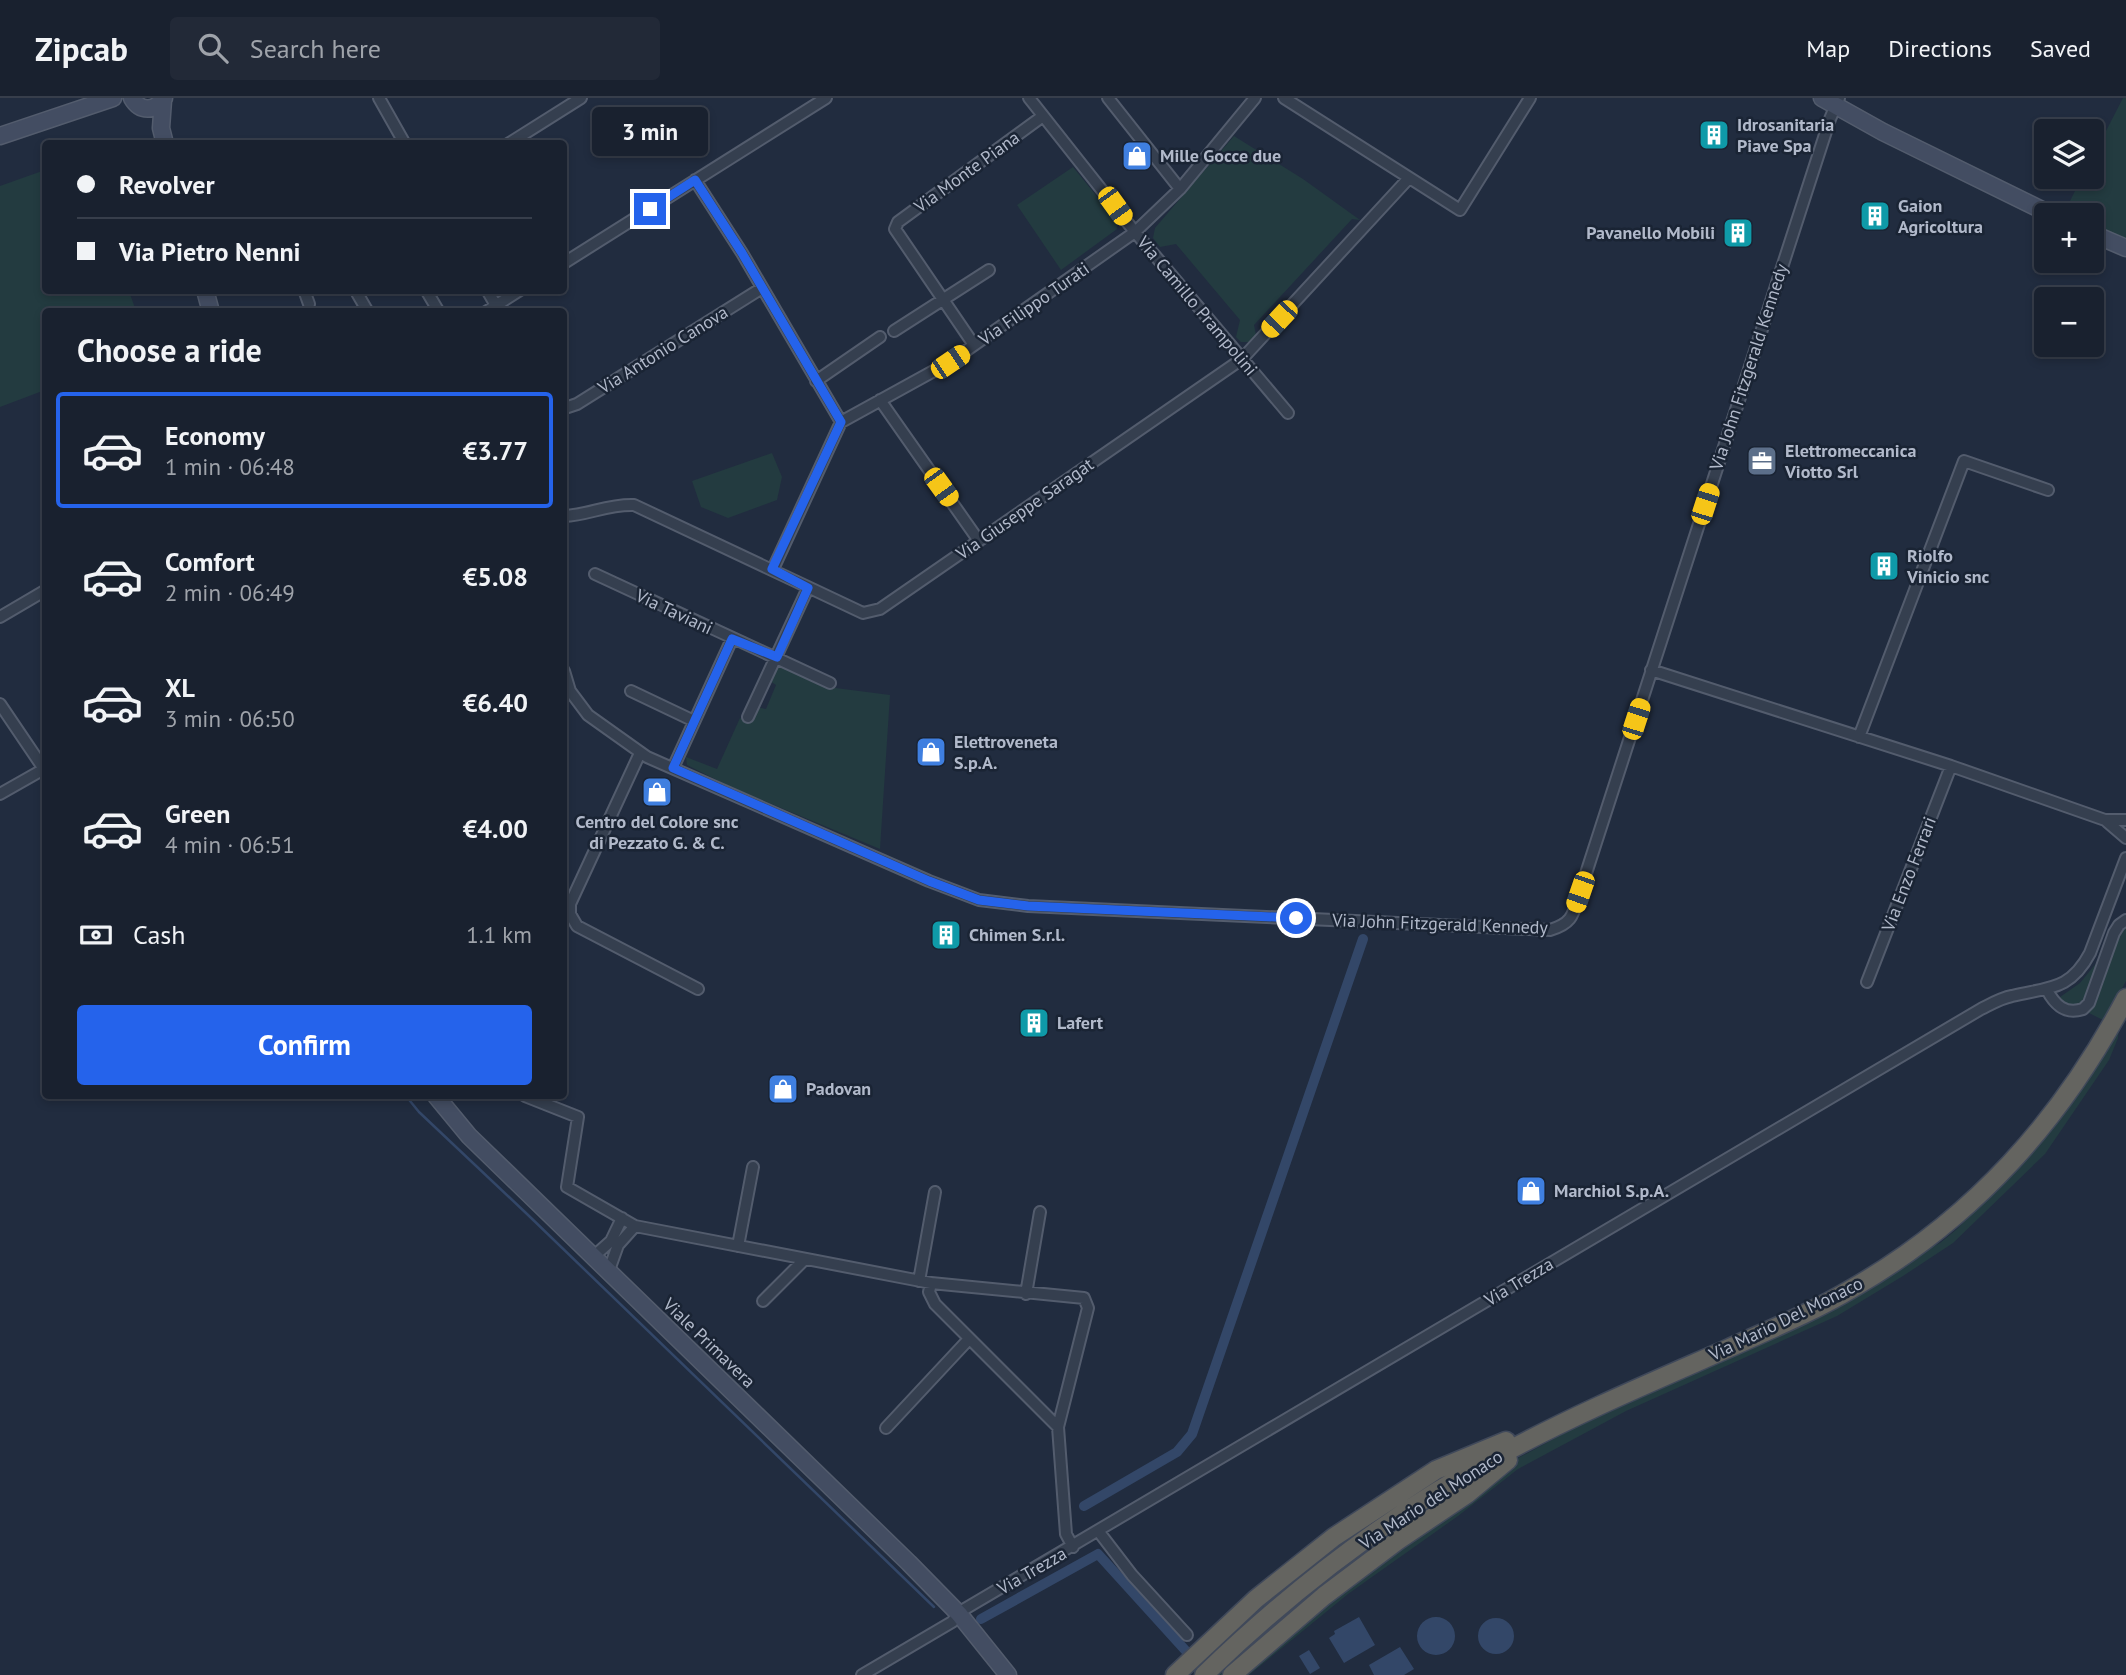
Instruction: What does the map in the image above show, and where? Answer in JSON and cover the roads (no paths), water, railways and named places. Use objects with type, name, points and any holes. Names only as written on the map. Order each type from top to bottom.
[{"type":"highway","name":"Via Mario Del Monaco","points":[[1582,1414],[1812,1310],[1870,1278],[1932,1235],[2000,1175],[2042,1129],[2088,1064],[2126,998]]},
{"type":"highway","name":"Via Mario del Monaco","points":[[1204,1675],[1289,1599],[1423,1500],[1505,1452],[1582,1414]]},
{"type":"highway","points":[[1175,1675],[1279,1580],[1334,1537],[1413,1484],[1458,1460],[1582,1414]]},
{"type":"highway","points":[[1232,1675],[1353,1573],[1467,1494],[1512,1457],[1582,1414]]},
{"type":"main road","points":[[0,136],[111,99],[156,107],[163,99]]},
{"type":"main road","points":[[163,99],[163,136]]},
{"type":"main road","points":[[1834,100],[1900,132],[1948,162]]},
{"type":"main road","points":[[1834,100],[1904,143],[2034,206]]},
{"type":"main road","points":[[137,103],[163,136]]},
{"type":"main road","points":[[2104,239],[2126,248]]},
{"type":"main road","name":"Viale Primavera","points":[[438,1099],[469,1136],[909,1563],[959,1614],[1007,1675]]},
{"type":"street","points":[[514,140],[581,98]]},
{"type":"street","points":[[567,261],[825,98]]},
{"type":"street","name":"Via Camillo Prampolini","points":[[1029,98],[1135,232],[1288,413]]},
{"type":"street","points":[[1108,98],[1180,189]]},
{"type":"street","name":"Via Filippo Turati","points":[[841,422],[934,371],[1135,232],[1180,189],[1255,98]]},
{"type":"street","points":[[1284,98],[1460,210],[1530,98]]},
{"type":"street","points":[[382,99],[403,140]]},
{"type":"street","name":"Via John Fitzgerald Kennedy","points":[[567,681],[570,691],[588,715],[640,753],[917,876],[979,900],[1028,906],[1550,930],[1563,926],[1570,920],[1834,100]]},
{"type":"street","name":"Via Monte Piana","points":[[974,345],[895,229],[898,222],[1043,116]]},
{"type":"street","name":"Via Giuseppe Saragat","points":[[568,516],[616,504],[634,505],[863,613],[880,609],[1242,359],[1409,178]]},
{"type":"street","points":[[695,180],[841,422],[772,569]]},
{"type":"street","points":[[894,331],[989,270]]},
{"type":"street","name":"Via Antonio Canova","points":[[567,406],[577,404],[762,288]]},
{"type":"street","points":[[305,294],[309,304]]},
{"type":"street","points":[[495,308],[515,294]]},
{"type":"street","points":[[816,381],[880,337]]},
{"type":"street","points":[[880,400],[979,541]]},
{"type":"street","points":[[1859,737],[1964,461],[2048,490]]},
{"type":"street","name":"Via Taviani","points":[[595,574],[830,683]]},
{"type":"street","points":[[748,717],[808,588]]},
{"type":"street","points":[[0,617],[42,592]]},
{"type":"street","points":[[673,768],[732,639]]},
{"type":"street","points":[[1651,670],[1951,766],[2124,828]]},
{"type":"street","points":[[631,691],[694,721]]},
{"type":"street","points":[[0,704],[42,767]]},
{"type":"street","points":[[640,753],[570,904],[570,914],[577,926],[698,989]]},
{"type":"street","name":"Via Enzo Ferrari","points":[[1867,982],[1951,766]]},
{"type":"street","points":[[0,794],[42,773]]},
{"type":"street","name":"Via Trezza","points":[[862,1675],[952,1622],[959,1614],[1981,1009],[2012,996],[2048,990],[2070,978],[2085,963],[2126,858]]},
{"type":"street","points":[[2048,990],[2060,1007],[2068,1011],[2083,1009],[2088,1003],[2114,933],[2126,920]]},
{"type":"street","points":[[533,1099],[578,1117],[567,1187],[635,1226],[931,1283],[1084,1298],[1088,1308],[1058,1427],[1066,1534],[1073,1547]]},
{"type":"street","points":[[738,1246],[753,1167]]},
{"type":"street","points":[[919,1281],[935,1192]]},
{"type":"street","points":[[1026,1294],[1040,1212]]},
{"type":"street","points":[[593,1257],[611,1241],[622,1218]]},
{"type":"street","points":[[608,1273],[618,1245],[635,1226]]},
{"type":"street","points":[[763,1301],[804,1260]]},
{"type":"street","points":[[931,1283],[929,1292],[935,1304],[1058,1427]]},
{"type":"street","points":[[886,1428],[969,1339]]},
{"type":"street","points":[[1099,1532],[1132,1575],[1187,1635]]},
{"type":"water","points":[[1359,1617],[1375,1645],[1344,1663],[1329,1638],[1335,1634],[1334,1631]]},
{"type":"water","points":[[1436,1617],[1449,1623],[1455,1636],[1449,1649],[1436,1655],[1423,1649],[1417,1636],[1423,1623]]},
{"type":"water","points":[[1496,1618],[1509,1623],[1514,1636],[1509,1649],[1496,1654],[1483,1649],[1478,1636],[1483,1623]]},
{"type":"water","points":[[1400,1647],[1414,1669],[1404,1675],[1374,1675],[1369,1665]]},
{"type":"water","points":[[1309,1650],[1320,1668],[1310,1674],[1299,1656]]},
{"type":"waterway","points":[[1084,1506],[1177,1452],[1192,1434],[1363,939]]},
{"type":"waterway","points":[[408,1099],[934,1607]]},
{"type":"waterway","points":[[981,1619],[1098,1554],[1186,1651]]},
{"type":"place","name":"Idrosanitaria Piave Spa","points":[[1714,135]]},
{"type":"place","name":"Mille Gocce due","points":[[1137,156]]},
{"type":"place","name":"Gaion Agricoltura","points":[[1875,216]]},
{"type":"place","name":"Pavanello Mobili","points":[[1738,233]]},
{"type":"place","name":"Elettromeccanica Viotto Srl","points":[[1762,461]]},
{"type":"place","name":"Riolfo Vinicio snc","points":[[1884,566]]},
{"type":"place","name":"Elettroveneta S.p.A.","points":[[931,752]]},
{"type":"place","name":"Centro del Colore snc di Pezzato G. & C.","points":[[657,792]]},
{"type":"place","name":"Chimen S.r.l.","points":[[946,935]]},
{"type":"place","name":"Lafert","points":[[1034,1023]]},
{"type":"place","name":"Padovan","points":[[783,1089]]},
{"type":"place","name":"Marchiol S.p.A.","points":[[1531,1191]]}]
